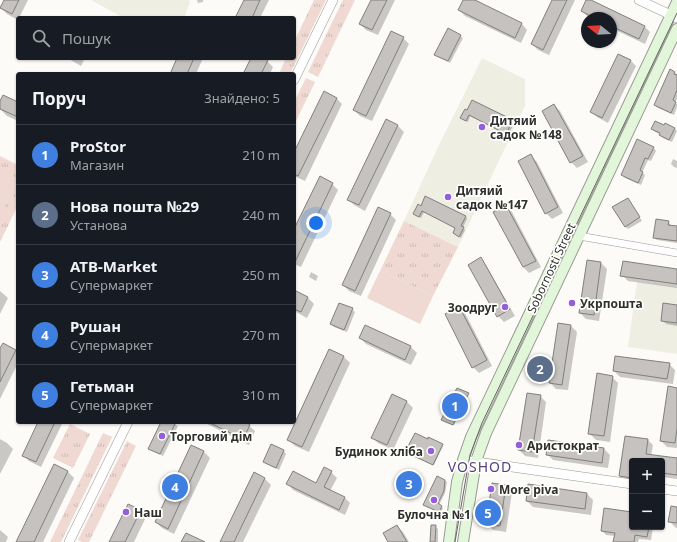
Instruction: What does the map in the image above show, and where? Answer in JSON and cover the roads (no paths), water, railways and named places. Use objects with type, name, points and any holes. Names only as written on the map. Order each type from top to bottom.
[{"type":"main road","name":"Sobornosti Street","points":[[449,542],[457,482],[471,437],[674,17],[677,2]]},
{"type":"main road","name":"Sobornosti Street","points":[[463,542],[476,461],[486,433],[677,29]]},
{"type":"street","points":[[296,76],[333,0]]},
{"type":"street","points":[[639,0],[674,17]]},
{"type":"street","points":[[579,236],[677,253]]},
{"type":"street","points":[[69,542],[127,424]]},
{"type":"street","points":[[463,460],[629,484]]},
{"type":"street","points":[[665,489],[677,491]]},
{"type":"tram line","points":[[455,542],[470,455],[482,423],[677,13]]},
{"type":"place","name":"Дитяий садок №148","points":[[482,127]]},
{"type":"place","name":"Дитяий садок №147","points":[[448,197]]},
{"type":"place","name":"Укрпошта","points":[[572,303]]},
{"type":"place","name":"Зоодруг","points":[[505,307]]},
{"type":"place","name":"Нова пошта №29","points":[[540,369]]},
{"type":"place","name":"ProStor","points":[[455,406]]},
{"type":"place","name":"Торговий дім","points":[[162,436]]},
{"type":"place","name":"Аристократ","points":[[519,445]]},
{"type":"place","name":"Будинок хліба","points":[[431,451]]},
{"type":"place","name":"ATB-Market","points":[[409,484]]},
{"type":"place","name":"Рушан","points":[[175,487]]},
{"type":"place","name":"More piva","points":[[491,489]]},
{"type":"place","name":"Булочна №1","points":[[434,500]]},
{"type":"place","name":"Наш","points":[[126,512]]},
{"type":"place","name":"Гетьман","points":[[488,513]]},
{"type":"district","name":"VOSHOD","points":[[480,466]]}]
